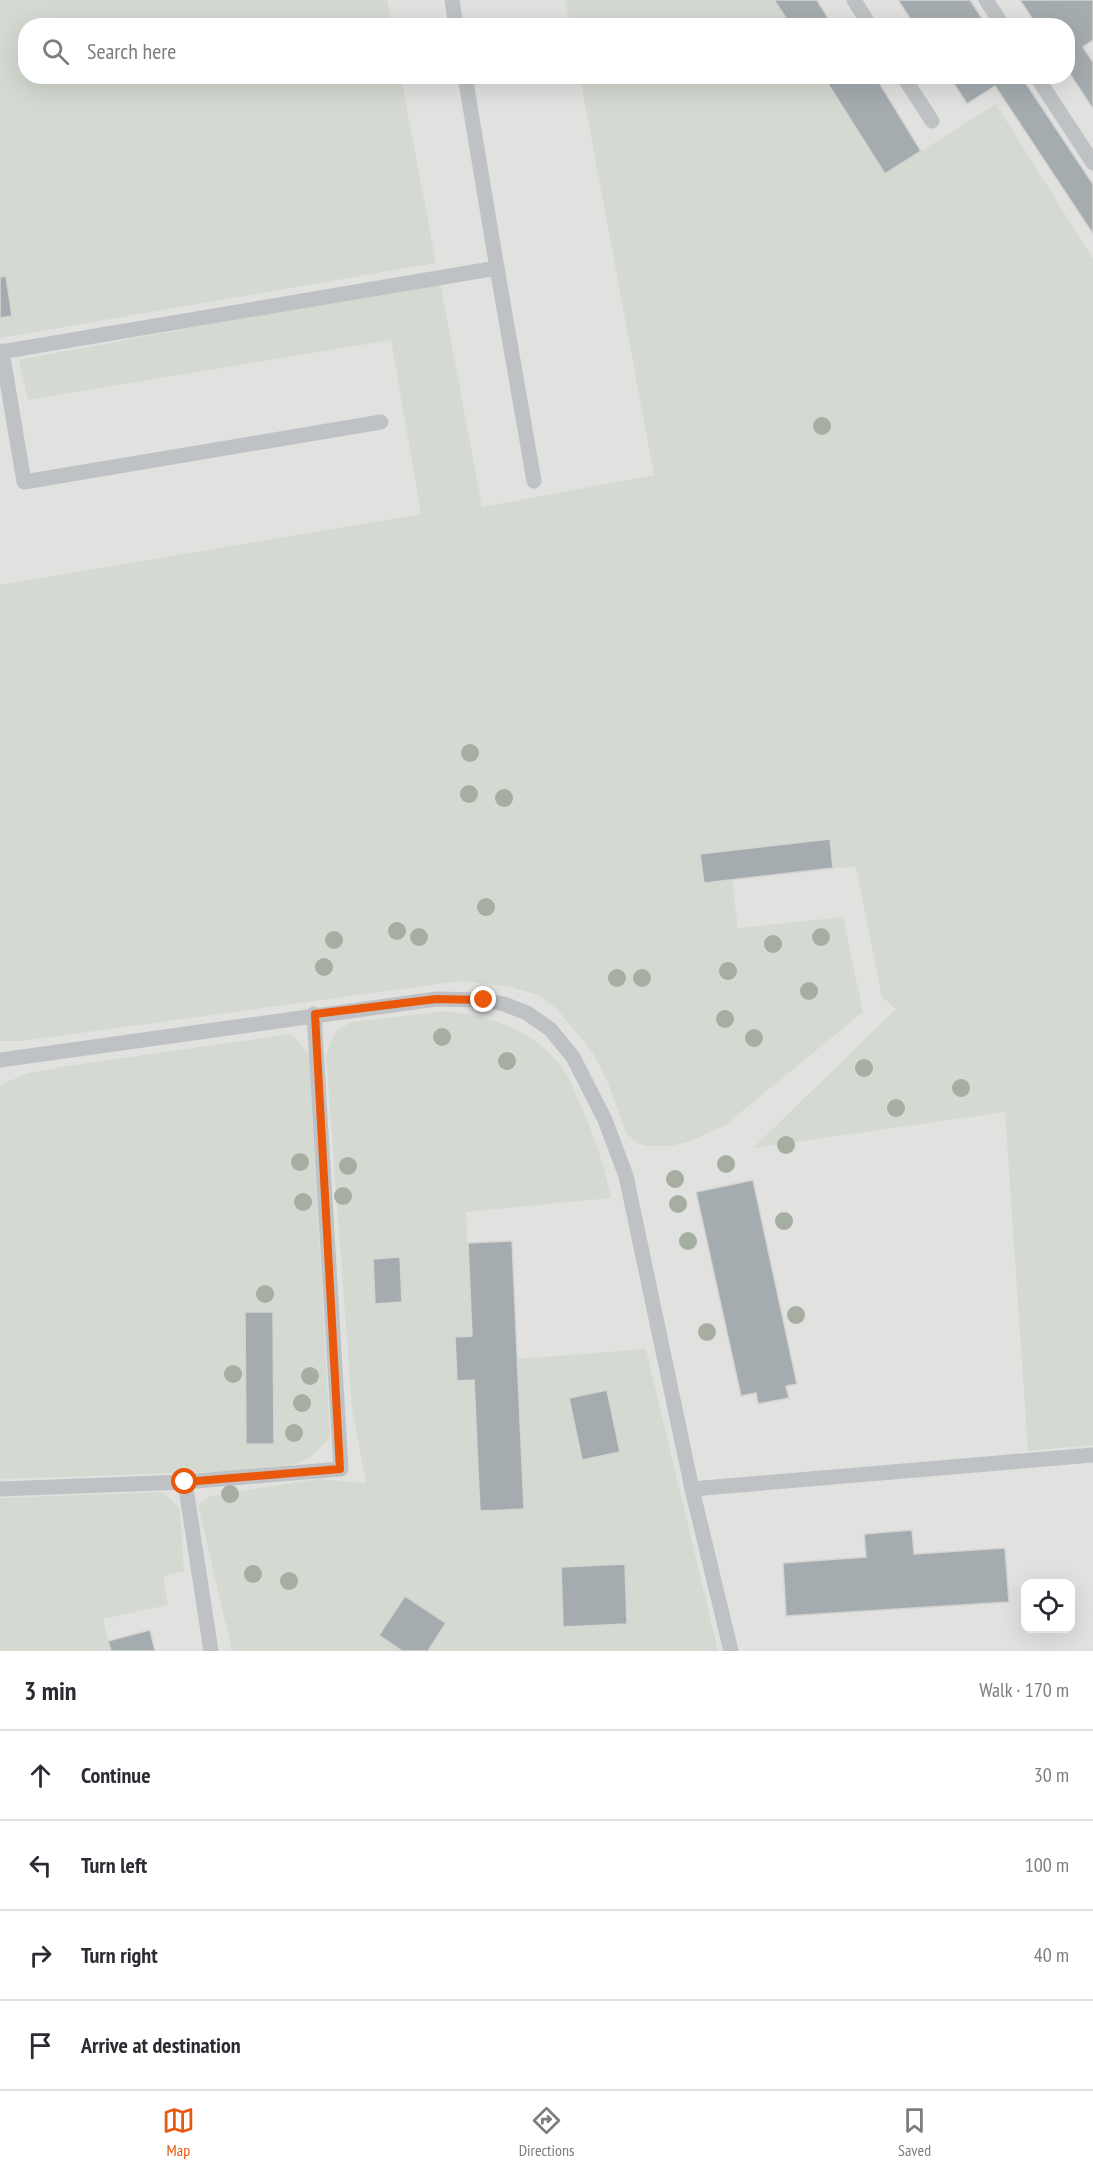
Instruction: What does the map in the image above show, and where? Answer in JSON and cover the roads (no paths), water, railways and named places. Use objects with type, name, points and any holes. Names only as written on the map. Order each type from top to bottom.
[{"type":"lane","points":[[452,0],[455,18]]},
{"type":"lane","points":[[854,0],[865,18]]},
{"type":"lane","points":[[986,0],[998,18]]},
{"type":"lane","points":[[466,84],[534,481]]},
{"type":"lane","points":[[908,84],[932,121]]},
{"type":"lane","points":[[1041,84],[1093,163]]},
{"type":"lane","points":[[381,422],[24,482],[1,351],[497,268]]},
{"type":"lane","points":[[0,1060],[315,1014],[436,999],[484,1000],[504,1004],[527,1013],[550,1029],[573,1057],[605,1119],[626,1176],[692,1489],[731,1651]]},
{"type":"lane","points":[[0,1489],[185,1482],[340,1469],[315,1014]]},
{"type":"lane","points":[[692,1489],[1093,1455]]},
{"type":"lane","points":[[185,1482],[211,1651]]}]
